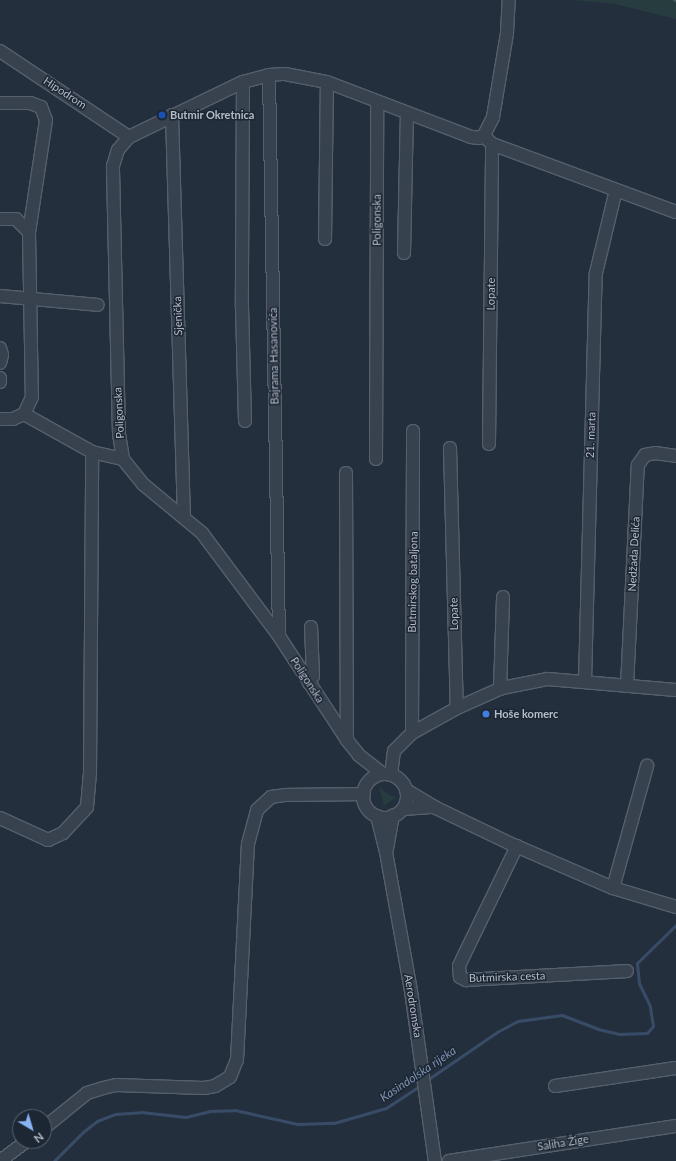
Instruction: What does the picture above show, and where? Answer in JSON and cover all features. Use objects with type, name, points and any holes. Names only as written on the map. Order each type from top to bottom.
[{"type":"street","points":[[509,0],[507,33],[493,117],[484,135],[492,144],[676,212]]},
{"type":"street","name":"Hipodrom","points":[[0,51],[129,137]]},
{"type":"street","name":"Poligonska","points":[[370,780],[359,755],[347,740],[279,636],[202,533],[143,484],[123,459],[119,426],[112,185],[113,166],[118,150],[129,137],[243,82],[269,75],[285,74],[327,82],[471,138],[479,138],[484,135]]},
{"type":"street","name":"Bajrama Hasanovića","points":[[269,75],[279,636]]},
{"type":"street","points":[[243,82],[242,307],[245,421]]},
{"type":"street","points":[[325,238],[327,82]]},
{"type":"street","name":"Poligonska","points":[[376,459],[377,102]]},
{"type":"street","points":[[0,103],[30,103],[42,107],[46,120],[28,232],[32,397],[24,414],[13,419],[0,419]]},
{"type":"street","points":[[404,253],[407,113]]},
{"type":"street","name":"Sjenička","points":[[172,115],[184,517]]},
{"type":"street","name":"Lopate","points":[[489,444],[492,144]]},
{"type":"street","name":"21. marta","points":[[585,682],[596,273],[616,190]]},
{"type":"street","points":[[0,219],[16,219],[28,232]]},
{"type":"street","points":[[0,296],[98,305]]},
{"type":"street","points":[[0,348],[2,355],[0,363]]},
{"type":"street","points":[[24,414],[92,452],[123,459]]},
{"type":"street","name":"Butmirskog bataljona","points":[[412,733],[413,431]]},
{"type":"street","name":"Lopate","points":[[450,448],[457,708]]},
{"type":"street","points":[[0,818],[48,840],[63,833],[87,807],[90,771],[92,452]]},
{"type":"street","name":"Nedžada Delića","points":[[627,686],[638,465],[645,455],[655,453],[676,456]]},
{"type":"street","points":[[346,473],[347,740]]},
{"type":"street","points":[[500,689],[503,597]]},
{"type":"street","points":[[309,683],[313,676],[311,627]]},
{"type":"street","points":[[387,775],[394,751],[412,733],[457,708],[500,689],[525,681],[548,679],[676,690]]},
{"type":"street","name":"Poligonska","points":[[359,755],[387,775]]},
{"type":"street","points":[[613,888],[647,766]]},
{"type":"street","points":[[403,809],[407,797],[403,783],[387,775],[370,780],[364,794],[368,809],[377,816],[393,816],[403,809],[434,806]]},
{"type":"street","points":[[406,790],[434,806],[517,846],[613,888],[676,907]]},
{"type":"street","points":[[52,1121],[83,1096],[103,1088],[116,1085],[204,1088],[215,1086],[230,1077],[237,1060],[248,844],[257,810],[271,797],[286,795],[364,794]]},
{"type":"street","name":"Aerodromska","points":[[377,816],[386,852],[421,1058],[435,1161]]},
{"type":"street","name":"Aerodromska","points":[[386,852],[393,816]]},
{"type":"street","name":"Butmirska cesta","points":[[517,846],[464,953],[459,966],[460,977],[466,980],[627,971]]},
{"type":"street","points":[[555,1086],[676,1068]]},
{"type":"street","name":"Saliha Žige","points":[[449,1161],[676,1126]]},
{"type":"street","points":[[0,1161],[17,1149]]},
{"type":"green space","points":[[573,0],[676,0],[676,19],[615,4]]},
{"type":"green space","points":[[379,787],[389,795],[396,797],[384,806]]},
{"type":"waterway","name":"Kasindolska rijeka","points":[[427,1080],[497,1032],[518,1021],[562,1015],[598,1029],[619,1034],[647,1033],[653,1026],[650,1006],[639,983],[637,963],[676,925]]},
{"type":"waterway","name":"Kasindolska rijeka","points":[[54,1161],[83,1132],[97,1121],[115,1114],[141,1112],[186,1117],[210,1111],[235,1110],[297,1124],[334,1123],[386,1108],[421,1085]]},
{"type":"place","name":"Butmir Okretnica","points":[[162,115]]},
{"type":"place","name":"Hoše komerc","points":[[486,714]]}]
